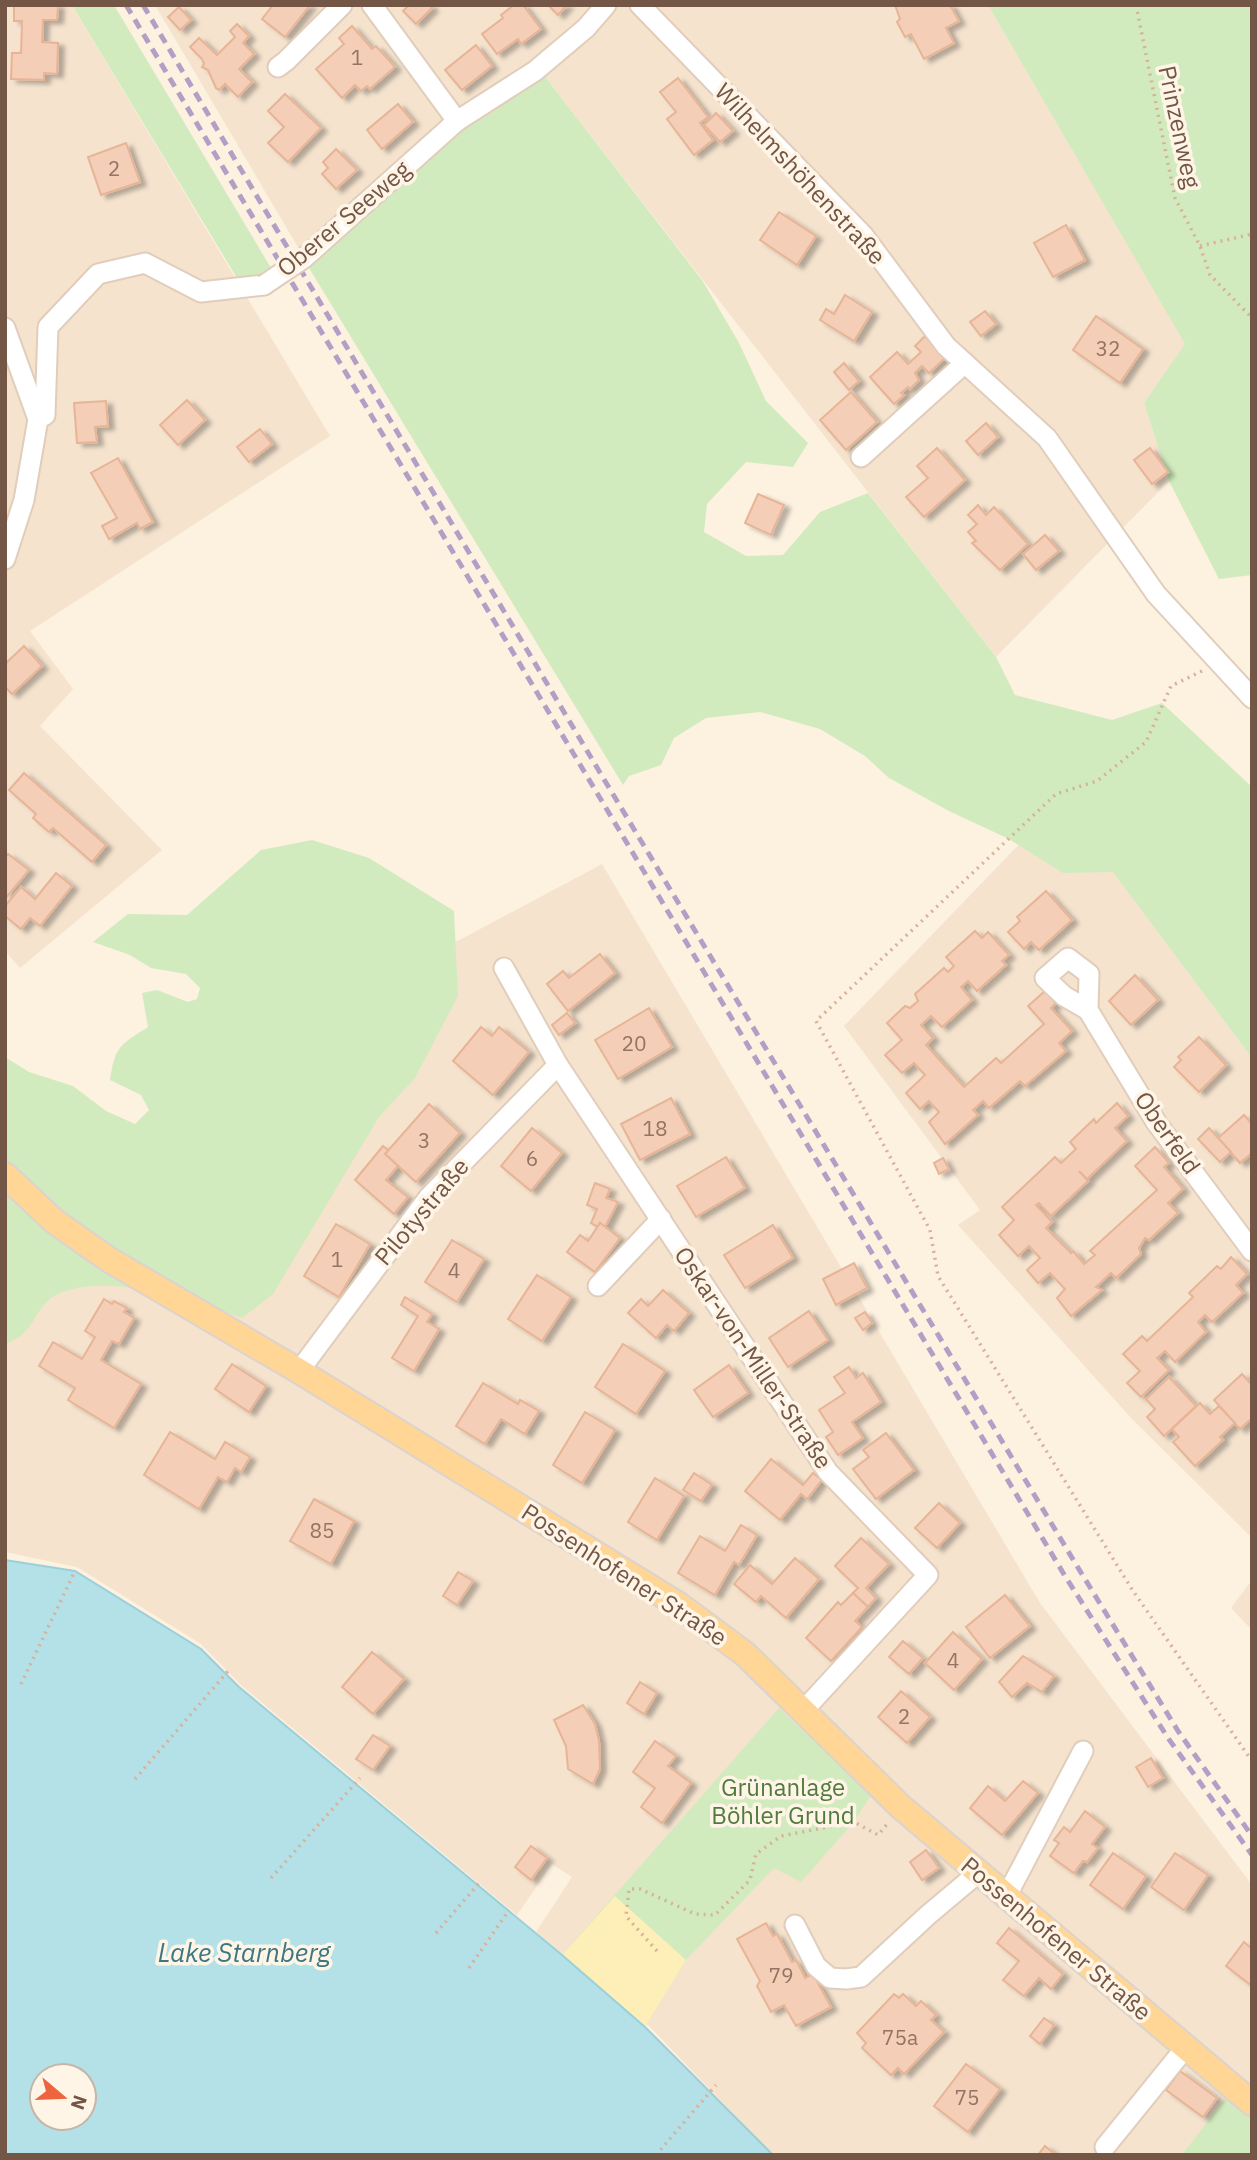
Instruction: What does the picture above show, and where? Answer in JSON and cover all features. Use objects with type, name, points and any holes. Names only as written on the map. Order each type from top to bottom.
[{"type":"main road","name":"Possenhofener Straße","points":[[5,1175],[54,1221],[108,1259],[299,1371],[680,1605],[744,1654],[901,1807],[1252,2103]]},
{"type":"street","points":[[278,67],[342,5]]},
{"type":"street","points":[[372,5],[457,121]]},
{"type":"street","name":"Oberer Seeweg","points":[[5,559],[24,500],[38,419],[45,415],[48,327],[98,274],[145,263],[201,292],[264,285],[304,258],[457,121],[535,71],[586,28],[606,5]]},
{"type":"street","name":"Wilhelmshöhenstraße","points":[[640,5],[863,235],[946,346],[1047,439],[1156,594],[1252,698]]},
{"type":"street","points":[[5,328],[38,419]]},
{"type":"street","points":[[861,457],[965,363]]},
{"type":"street","name":"Oskar-von-Miller-Straße","points":[[504,968],[558,1065],[828,1472],[928,1575],[803,1711]]},
{"type":"street","name":"Oberfeld","points":[[1088,1010],[1156,1122],[1252,1251]]},
{"type":"street","name":"Pilotystraße","points":[[299,1371],[429,1196],[558,1065]]},
{"type":"street","points":[[598,1286],[660,1220]]},
{"type":"street","points":[[1006,1897],[1083,1751]]},
{"type":"street","points":[[795,1925],[816,1966],[830,1979],[861,1976],[978,1873]]},
{"type":"street","points":[[1105,2147],[1186,2048]]},
{"type":"path","name":"Prinzenweg","points":[[1136,5],[1175,198],[1200,246],[1210,275],[1252,318]]},
{"type":"path","points":[[1200,246],[1252,234]]},
{"type":"path","points":[[1220,663],[1171,686],[1146,742],[1097,781],[1056,794],[816,1021],[930,1230],[938,1276],[1133,1591],[1252,1761]]},
{"type":"path","points":[[21,1685],[75,1571]]},
{"type":"path","points":[[135,1779],[229,1670]]},
{"type":"path","points":[[271,1878],[360,1778]]},
{"type":"path","points":[[657,1951],[626,1916],[629,1889],[640,1889],[695,1914],[715,1915],[750,1880],[757,1854],[781,1836],[854,1822],[878,1836],[901,1807]]},
{"type":"path","points":[[436,1933],[479,1883]]},
{"type":"path","points":[[469,1968],[509,1910]]},
{"type":"path","points":[[656,2155],[716,2085]]},
{"type":"shaded area","points":[[5,5],[72,5],[330,436],[30,631],[73,689],[40,726],[162,850],[20,968],[5,951]]},
{"type":"shaded area","points":[[155,5],[988,5],[1186,344],[1144,403],[1169,481],[996,657],[543,74],[302,254]]},
{"type":"shaded area","points":[[1061,801],[1252,1058],[1252,1538],[1132,1419],[958,1225],[980,1210],[844,1026]]},
{"type":"shaded area","points":[[602,864],[1040,1603],[1252,1885],[1252,2155],[773,2155],[650,2027],[536,1932],[572,1877],[552,1864],[517,1915],[242,1686],[201,1644],[77,1567],[5,1552],[5,1230],[437,952]]},
{"type":"shaded area","points":[[1252,1580],[1252,1630],[1231,1608]]},
{"type":"green space","points":[[72,5],[114,5],[274,273],[240,283]]},
{"type":"green space","points":[[988,5],[1252,5],[1252,575],[1219,579],[1169,481],[1144,403],[1185,344]]},
{"type":"green space","points":[[543,74],[702,280],[739,343],[766,401],[808,443],[793,467],[746,462],[707,504],[704,532],[746,556],[783,555],[820,512],[868,493],[996,657],[1015,695],[1112,720],[1162,703],[1252,787],[1252,1058],[1113,872],[1063,873],[1009,839],[949,811],[889,778],[865,756],[820,729],[760,712],[706,718],[674,738],[661,765],[629,776],[623,785],[306,263],[460,127]]},
{"type":"green space","points":[[312,840],[369,858],[454,911],[458,996],[415,1078],[379,1117],[273,1294],[242,1318],[199,1303],[148,1290],[97,1286],[74,1289],[54,1296],[45,1303],[24,1333],[5,1344],[5,1057],[29,1072],[73,1086],[106,1111],[135,1124],[149,1110],[141,1095],[110,1080],[114,1060],[120,1048],[148,1027],[142,993],[157,990],[188,1002],[197,999],[200,988],[186,974],[151,968],[130,955],[93,942],[128,914],[187,915],[261,850]]},
{"type":"green space","name":"Grünanlage Böhler Grund","points":[[779,1708],[871,1795],[854,1822],[801,1882],[774,1868],[686,1960],[645,2027],[562,1955]]},
{"type":"green space","points":[[1227,2096],[1252,2116],[1252,2155],[1182,2155]]},
{"type":"sand","points":[[615,1896],[686,1960],[645,2027],[562,1955]]},
{"type":"water","name":"Lake Starnberg","points":[[5,1560],[75,1571],[201,1649],[239,1687],[645,2027],[773,2155],[5,2155]]},
{"type":"building","points":[[14,5],[58,5],[57,20],[43,20],[42,42],[58,43],[57,74],[44,73],[44,80],[11,79],[12,53],[21,53],[22,21],[14,21]]},
{"type":"building","points":[[273,5],[310,5],[285,37],[262,19]]},
{"type":"building","points":[[409,5],[430,5],[432,8],[416,24],[403,11]]},
{"type":"building","points":[[514,5],[523,5],[541,29],[521,44],[518,39],[497,54],[482,34],[503,18],[501,15]]},
{"type":"building","points":[[548,5],[567,5],[558,15]]},
{"type":"building","points":[[895,5],[950,5],[959,21],[946,28],[954,43],[924,59],[911,34],[905,37],[897,22],[900,19]]},
{"type":"building","points":[[179,7],[191,20],[180,30],[168,17]]},
{"type":"building","points":[[237,24],[249,36],[243,43],[254,54],[239,69],[252,82],[238,97],[225,84],[219,90],[216,88],[208,70],[202,67],[202,59],[190,47],[199,38],[217,55],[235,37],[230,31]]},
{"type":"building","points":[[352,26],[372,49],[376,46],[395,67],[370,89],[367,86],[361,91],[355,85],[342,98],[316,69],[344,44],[339,38]]},
{"type":"building","points":[[476,45],[492,66],[462,90],[445,70]]},
{"type":"building","points":[[678,78],[708,117],[700,123],[713,140],[694,155],[667,119],[676,112],[660,92]]},
{"type":"building","points":[[285,94],[321,128],[288,162],[268,143],[284,127],[268,111]]},
{"type":"building","points":[[398,104],[413,122],[382,149],[367,130]]},
{"type":"building","points":[[716,113],[733,131],[720,142],[704,125]]},
{"type":"building","points":[[126,143],[140,182],[101,195],[88,157]]},
{"type":"building","points":[[336,149],[357,170],[336,189],[322,174],[328,168],[323,162]]},
{"type":"building","points":[[779,212],[816,236],[797,265],[760,240]]},
{"type":"building","points":[[1066,225],[1085,260],[1053,277],[1034,243]]},
{"type":"building","points":[[845,295],[872,312],[854,341],[820,320],[826,309],[834,314]]},
{"type":"building","points":[[985,311],[996,324],[981,336],[970,322]]},
{"type":"building","points":[[1096,316],[1143,349],[1120,383],[1073,350]]},
{"type":"building","points":[[925,336],[945,358],[929,373],[922,366],[915,373],[919,380],[901,393],[904,395],[894,404],[870,377],[897,352],[908,364],[921,352],[915,346]]},
{"type":"building","points":[[844,363],[859,381],[849,390],[834,372]]},
{"type":"building","points":[[851,392],[877,422],[846,450],[820,420]]},
{"type":"building","points":[[187,400],[205,420],[178,445],[160,425]]},
{"type":"building","points":[[106,401],[108,426],[95,427],[97,442],[77,443],[74,403]]},
{"type":"building","points":[[986,423],[998,437],[978,455],[966,441]]},
{"type":"building","points":[[260,429],[272,444],[249,462],[237,447]]},
{"type":"building","points":[[937,448],[965,480],[924,517],[906,497],[928,478],[917,466]]},
{"type":"building","points":[[1150,448],[1168,472],[1152,484],[1134,460]]},
{"type":"building","points":[[118,458],[153,522],[140,529],[137,523],[109,539],[102,526],[117,518],[91,473]]},
{"type":"building","points":[[758,494],[784,505],[771,535],[745,523]]},
{"type":"building","points":[[978,505],[986,515],[994,507],[1028,544],[1000,570],[972,543],[976,541],[968,532],[977,524],[968,515]]},
{"type":"building","points":[[1045,535],[1059,551],[1036,570],[1023,554]]},
{"type":"building","points":[[24,646],[42,666],[12,694],[5,687],[5,664]]},
{"type":"building","points":[[24,773],[106,845],[92,862],[53,828],[49,832],[33,818],[36,814],[9,790]]},
{"type":"building","points":[[8,854],[29,870],[5,899],[5,858]]},
{"type":"building","points":[[56,873],[72,886],[40,926],[30,918],[21,929],[5,916],[5,906],[21,887],[35,899]]},
{"type":"building","points":[[1046,891],[1072,920],[1039,950],[1031,942],[1024,949],[1008,932],[1020,921],[1017,917]]},
{"type":"building","points":[[975,931],[982,938],[988,932],[1009,955],[1002,961],[1006,965],[977,991],[968,981],[961,987],[972,1000],[942,1027],[931,1016],[921,1025],[933,1038],[926,1045],[964,1087],[996,1058],[1001,1063],[1044,1024],[1028,1006],[1045,991],[1056,1003],[1051,1008],[1072,1031],[1059,1043],[1066,1051],[1025,1086],[1020,1081],[989,1108],[983,1101],[973,1110],[978,1115],[945,1144],[929,1122],[939,1112],[929,1101],[920,1109],[906,1093],[925,1075],[914,1063],[902,1073],[885,1055],[902,1040],[887,1023],[905,1006],[910,1008],[918,1001],[915,994],[944,968],[948,972],[954,966],[946,957]]},
{"type":"building","points":[[600,954],[615,973],[568,1011],[547,984],[563,971],[569,978]]},
{"type":"building","points":[[1135,975],[1158,1000],[1131,1025],[1109,1001]]},
{"type":"building","points":[[649,1008],[672,1047],[618,1079],[595,1040]]},
{"type":"building","points":[[567,1013],[575,1023],[559,1035],[552,1025]]},
{"type":"building","points":[[481,1027],[492,1036],[499,1027],[529,1052],[493,1095],[453,1061]]},
{"type":"building","points":[[1199,1037],[1226,1065],[1199,1092],[1174,1067],[1181,1060],[1178,1057]]},
{"type":"building","points":[[671,1098],[690,1134],[640,1160],[621,1124]]},
{"type":"building","points":[[1117,1103],[1128,1116],[1115,1128],[1127,1141],[1087,1179],[1079,1171],[1088,1181],[1051,1216],[1039,1203],[1036,1205],[1052,1222],[1046,1228],[1084,1264],[1095,1255],[1090,1251],[1157,1190],[1135,1166],[1155,1147],[1169,1163],[1164,1167],[1183,1189],[1168,1203],[1178,1213],[1149,1240],[1145,1238],[1139,1248],[1141,1254],[1116,1278],[1111,1273],[1096,1287],[1102,1290],[1071,1316],[1057,1298],[1065,1289],[1050,1273],[1038,1283],[1027,1270],[1040,1258],[1029,1246],[1018,1256],[999,1235],[1014,1220],[1002,1207],[1055,1157],[1061,1163],[1076,1149],[1070,1142],[1094,1119],[1096,1123]]},
{"type":"building","points":[[429,1104],[460,1133],[416,1182],[385,1154]]},
{"type":"building","points":[[1244,1115],[1252,1124],[1252,1153],[1240,1163],[1218,1138]]},
{"type":"building","points":[[532,1128],[562,1153],[531,1191],[501,1166]]},
{"type":"building","points":[[1209,1128],[1231,1152],[1220,1162],[1198,1139]]},
{"type":"building","points":[[383,1146],[388,1150],[385,1154],[398,1166],[386,1180],[408,1197],[394,1214],[355,1180]]},
{"type":"building","points":[[726,1157],[745,1188],[696,1217],[677,1186]]},
{"type":"building","points":[[943,1158],[949,1169],[939,1174],[934,1163]]},
{"type":"building","points":[[595,1183],[610,1189],[606,1198],[618,1202],[605,1227],[600,1223],[598,1227],[591,1223],[597,1209],[587,1205]]},
{"type":"building","points":[[600,1223],[620,1238],[595,1272],[567,1252],[580,1235],[588,1241]]},
{"type":"building","points":[[336,1224],[370,1244],[339,1297],[304,1276]]},
{"type":"building","points":[[773,1225],[793,1258],[745,1288],[724,1255]]},
{"type":"building","points":[[452,1240],[484,1259],[457,1302],[425,1282]]},
{"type":"building","points":[[1231,1257],[1247,1274],[1236,1285],[1243,1293],[1212,1322],[1205,1315],[1198,1322],[1206,1332],[1175,1362],[1165,1351],[1157,1358],[1169,1370],[1141,1397],[1127,1383],[1140,1371],[1123,1354],[1142,1336],[1147,1341],[1193,1297],[1189,1293],[1217,1266],[1221,1269]]},
{"type":"building","points":[[854,1263],[867,1288],[836,1305],[823,1279]]},
{"type":"building","points":[[537,1275],[571,1297],[542,1341],[508,1319]]},
{"type":"building","points":[[663,1290],[689,1313],[674,1331],[667,1325],[656,1338],[628,1313],[641,1299],[648,1306]]},
{"type":"building","points":[[405,1297],[432,1314],[427,1322],[439,1329],[414,1371],[392,1358],[418,1316],[401,1305]]},
{"type":"building","points":[[104,1299],[127,1308],[124,1312],[134,1318],[119,1344],[112,1341],[101,1360],[141,1384],[114,1428],[68,1400],[75,1388],[39,1366],[53,1342],[82,1359],[95,1337],[85,1331]]},
{"type":"building","points":[[809,1311],[828,1340],[788,1367],[769,1338]]},
{"type":"building","points":[[865,1312],[872,1323],[863,1330],[855,1318]]},
{"type":"building","points":[[623,1344],[665,1371],[636,1414],[595,1387]]},
{"type":"building","points":[[232,1364],[266,1386],[249,1412],[215,1389]]},
{"type":"building","points":[[729,1365],[748,1393],[713,1417],[694,1390]]},
{"type":"building","points":[[849,1367],[856,1378],[863,1373],[881,1402],[852,1422],[863,1438],[838,1455],[826,1437],[833,1432],[819,1410],[845,1393],[834,1377]]},
{"type":"building","points":[[1242,1374],[1252,1385],[1252,1418],[1240,1429],[1214,1400]]},
{"type":"building","points":[[1169,1377],[1196,1406],[1164,1436],[1147,1417],[1155,1409],[1146,1399]]},
{"type":"building","points":[[483,1383],[518,1404],[520,1400],[539,1411],[525,1434],[501,1419],[485,1444],[456,1426]]},
{"type":"building","points":[[1200,1403],[1210,1414],[1219,1406],[1235,1423],[1220,1437],[1223,1440],[1195,1466],[1173,1442],[1179,1437],[1172,1429]]},
{"type":"building","points":[[585,1412],[615,1430],[582,1483],[553,1465]]},
{"type":"building","points":[[170,1432],[215,1459],[225,1442],[250,1457],[241,1472],[235,1468],[227,1482],[218,1477],[199,1509],[144,1475]]},
{"type":"building","points":[[886,1433],[914,1470],[876,1499],[853,1469],[869,1457],[863,1450]]},
{"type":"building","points":[[771,1459],[803,1485],[813,1473],[822,1480],[807,1499],[801,1494],[780,1520],[745,1491]]},
{"type":"building","points":[[694,1473],[712,1485],[701,1501],[683,1490]]},
{"type":"building","points":[[655,1478],[684,1496],[657,1540],[628,1522]]},
{"type":"building","points":[[314,1499],[354,1521],[331,1564],[290,1541]]},
{"type":"building","points":[[939,1503],[960,1523],[937,1548],[915,1528]]},
{"type":"building","points":[[741,1525],[757,1535],[739,1565],[734,1562],[715,1595],[678,1573],[700,1536],[725,1551]]},
{"type":"building","points":[[861,1538],[889,1564],[866,1588],[876,1598],[868,1607],[853,1593],[858,1588],[835,1566]]},
{"type":"building","points":[[795,1558],[819,1579],[786,1618],[761,1596],[756,1602],[734,1584],[750,1565],[772,1584]]},
{"type":"building","points":[[458,1572],[473,1581],[457,1605],[443,1596]]},
{"type":"building","points":[[853,1593],[868,1607],[855,1621],[862,1627],[831,1661],[806,1638],[838,1602],[841,1605]]},
{"type":"building","points":[[1005,1595],[1030,1626],[990,1658],[966,1627]]},
{"type":"building","points":[[953,1632],[982,1659],[954,1690],[925,1663]]},
{"type":"building","points":[[903,1641],[923,1658],[909,1674],[889,1657]]},
{"type":"building","points":[[372,1652],[404,1679],[373,1714],[342,1687]]},
{"type":"building","points":[[1023,1656],[1054,1676],[1042,1692],[1027,1683],[1012,1697],[999,1682]]},
{"type":"building","points":[[640,1682],[657,1693],[644,1714],[627,1703]]},
{"type":"building","points":[[901,1691],[930,1717],[907,1743],[878,1717]]},
{"type":"building","points":[[583,1705],[595,1724],[599,1741],[600,1769],[593,1784],[568,1769],[566,1746],[554,1720]]},
{"type":"building","points":[[373,1735],[390,1746],[373,1770],[356,1759]]},
{"type":"building","points":[[655,1741],[676,1756],[668,1766],[691,1783],[662,1823],[641,1807],[655,1788],[633,1772]]},
{"type":"building","points":[[1151,1758],[1163,1778],[1148,1787],[1136,1767]]},
{"type":"building","points":[[1023,1781],[1038,1793],[1002,1835],[970,1808],[988,1786],[1005,1801]]},
{"type":"building","points":[[1085,1811],[1105,1827],[1092,1844],[1098,1848],[1074,1873],[1050,1856],[1059,1843],[1054,1840],[1064,1827],[1070,1832]]},
{"type":"building","points":[[531,1846],[547,1858],[531,1880],[515,1867]]},
{"type":"building","points":[[926,1850],[939,1868],[922,1880],[910,1862]]},
{"type":"building","points":[[1113,1853],[1146,1876],[1123,1909],[1090,1885]]},
{"type":"building","points":[[1175,1853],[1208,1875],[1184,1910],[1151,1887]]},
{"type":"building","points":[[766,1923],[773,1936],[777,1934],[792,1962],[796,1960],[805,1978],[813,1974],[831,2007],[796,2026],[784,2005],[771,2012],[757,1986],[760,1981],[737,1939]]},
{"type":"building","points":[[1009,1928],[1063,1974],[1051,1989],[1039,1978],[1024,1996],[1003,1980],[1019,1961],[997,1943]]},
{"type":"building","points":[[1244,1942],[1252,1949],[1252,1986],[1226,1966]]},
{"type":"building","points":[[894,1994],[899,1998],[903,1994],[916,2006],[921,2001],[936,2015],[931,2020],[944,2032],[904,2074],[898,2068],[891,2075],[862,2048],[866,2043],[857,2033]]},
{"type":"building","points":[[1044,2018],[1054,2025],[1040,2044],[1030,2036]]},
{"type":"building","points":[[966,2064],[1000,2089],[968,2132],[934,2106]]},
{"type":"building","points":[[1180,2071],[1217,2098],[1203,2117],[1166,2090]]},
{"type":"building","points":[[1045,2146],[1056,2155],[1038,2155]]},
{"type":"railway","points":[[126,5],[1065,1576],[1168,1738],[1252,1855]]},
{"type":"railway","points":[[143,5],[1077,1566],[1178,1731],[1252,1836]]}]
